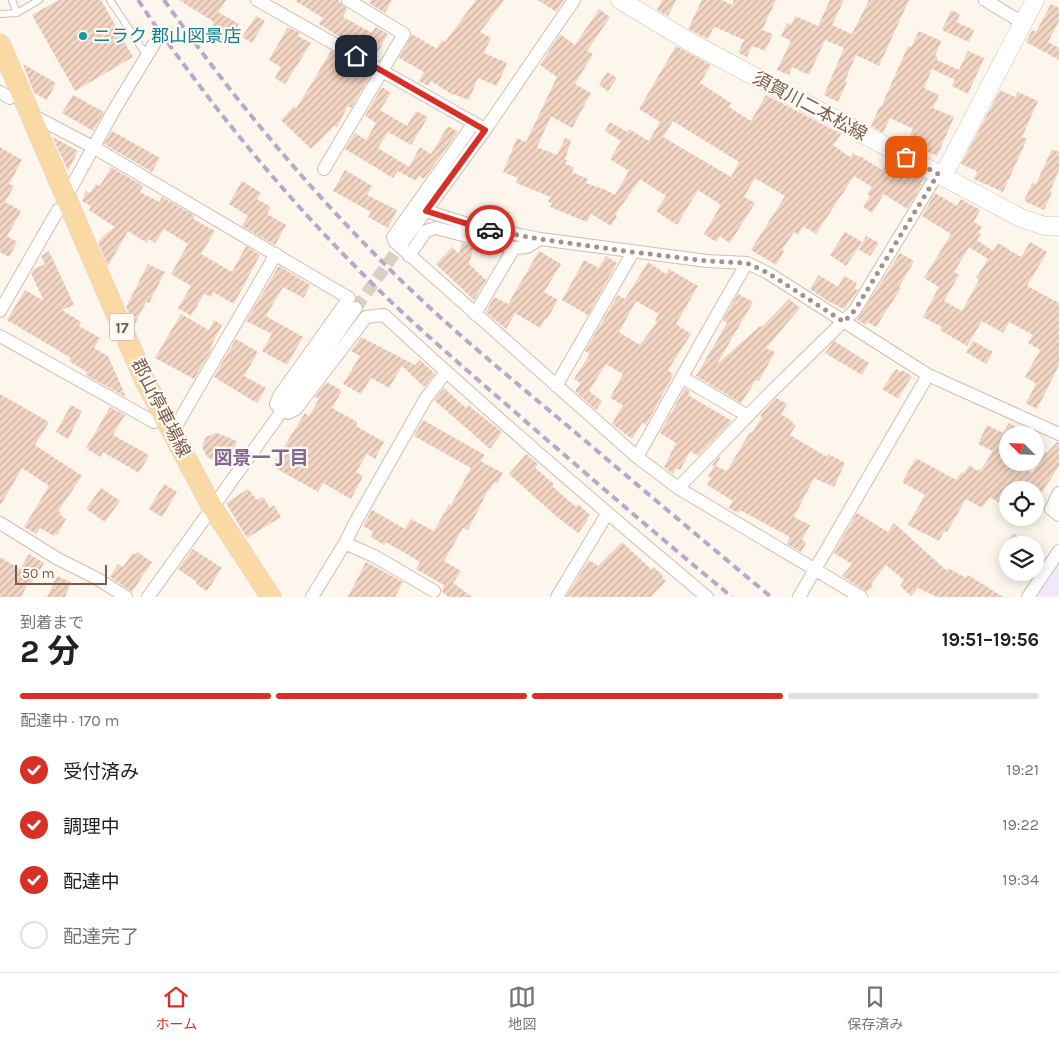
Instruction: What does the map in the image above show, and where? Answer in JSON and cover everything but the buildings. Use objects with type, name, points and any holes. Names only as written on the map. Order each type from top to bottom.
[{"type":"main road","name":"須賀川二本松線","points":[[620,0],[699,47],[1021,218],[1045,226],[1059,226]]},
{"type":"main road","points":[[941,175],[1035,0]]},
{"type":"main road","name":"郡山停車場線","points":[[0,44],[30,114],[112,335],[154,422],[185,484],[209,512],[271,597]]},
{"type":"main road","name":"郡山停車場線","points":[[0,77],[5,95],[62,203],[209,512],[256,597]]},
{"type":"street","points":[[258,0],[480,126]]},
{"type":"street","points":[[324,169],[404,34],[348,0]]},
{"type":"street","points":[[574,0],[480,126],[393,237],[395,242],[637,457],[678,488],[861,597]]},
{"type":"street","points":[[985,0],[1024,22]]},
{"type":"street","points":[[0,311],[154,44]]},
{"type":"street","points":[[30,114],[93,147],[276,254],[357,308],[384,315],[608,514],[707,597]]},
{"type":"street","points":[[403,242],[426,211],[480,126]]},
{"type":"street","points":[[678,488],[855,310],[941,175]]},
{"type":"street","points":[[426,211],[474,226],[540,239],[707,261],[747,263],[768,273],[928,375],[1059,434]]},
{"type":"street","points":[[409,256],[426,231],[436,228],[514,248],[527,247],[540,239]]},
{"type":"street","points":[[474,314],[514,248]]},
{"type":"street","points":[[556,386],[633,252]]},
{"type":"street","points":[[172,432],[276,254]]},
{"type":"street","points":[[637,457],[747,263]]},
{"type":"street","points":[[148,597],[357,308]]},
{"type":"street","points":[[0,336],[154,422]]},
{"type":"street","points":[[312,597],[345,543],[426,398],[446,372]]},
{"type":"street","points":[[799,597],[814,568],[928,375]]},
{"type":"street","points":[[683,378],[748,416]]},
{"type":"street","points":[[1059,493],[1051,509],[1059,515]]},
{"type":"street","points":[[557,597],[608,514]]},
{"type":"street","points":[[0,523],[58,559],[96,578],[126,597]]},
{"type":"street","points":[[345,543],[376,557],[434,592]]},
{"type":"street","points":[[1028,597],[1059,551]]},
{"type":"lane","points":[[12,0],[17,13]]},
{"type":"lane","points":[[0,14],[17,13],[39,0]]},
{"type":"lane","points":[[110,0],[147,56]]},
{"type":"shaded area","points":[[1059,558],[1059,597],[1033,597]]},
{"type":"tunnel","points":[[356,308],[403,242]]},
{"type":"railway","points":[[138,0],[205,93],[247,146],[291,198],[361,272],[457,362],[732,597]]},
{"type":"railway","points":[[164,0],[220,77],[280,151],[377,257],[483,355],[771,597]]},
{"type":"way so far","points":[[490,230],[633,252],[707,261],[747,263],[768,273],[844,322],[855,310],[938,174],[906,157]]},
{"type":"place","name":"ニラク 郡山図景店","points":[[83,36]]},
{"type":"district","name":"図景一丁目","points":[[261,457]]},
{"type":"route","points":[[356,56],[485,130],[426,211],[490,230]]}]
